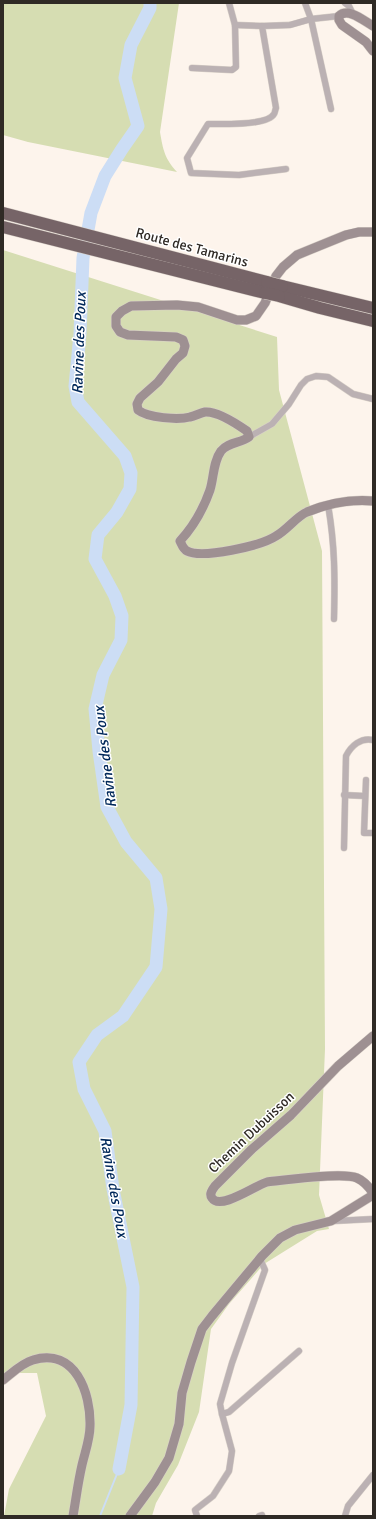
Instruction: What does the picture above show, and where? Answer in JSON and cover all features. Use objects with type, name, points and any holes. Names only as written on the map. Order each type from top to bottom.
[{"type":"highway","name":"Route des Tamarins","points":[[3,213],[122,250],[272,289],[373,308]]},
{"type":"highway","name":"Route des Tamarins","points":[[3,227],[122,250]]},
{"type":"highway","name":"Route des Tamarins","points":[[272,289],[320,308],[373,321]]},
{"type":"main road","points":[[373,26],[353,14],[346,12],[339,16],[339,20],[342,25],[366,42],[373,51]]},
{"type":"main road","points":[[373,232],[346,234],[297,255],[283,267],[256,316],[246,320],[237,320],[198,307],[177,305],[130,306],[122,310],[116,317],[116,326],[120,332],[128,335],[176,337],[183,340],[185,346],[184,353],[176,359],[158,382],[140,398],[137,404],[138,410],[147,415],[168,418],[188,418],[205,412],[216,414],[248,431],[249,437],[222,450],[214,466],[210,490],[188,533],[180,541],[183,548],[187,552],[201,553],[241,549],[275,537],[305,513],[328,504],[356,500],[373,501]]},
{"type":"main road","name":"Chemin Dubuisson","points":[[373,1036],[338,1066],[291,1115],[250,1150],[215,1186],[211,1191],[211,1196],[213,1200],[224,1202],[267,1182],[345,1176],[359,1179],[366,1184],[373,1194]]},
{"type":"main road","points":[[130,1516],[155,1482],[169,1458],[179,1424],[182,1393],[202,1329],[260,1259],[280,1238],[290,1233],[331,1221],[373,1194]]},
{"type":"main road","points":[[3,1380],[34,1359],[48,1358],[60,1360],[73,1368],[80,1379],[85,1392],[90,1415],[90,1428],[76,1490],[72,1516]]},
{"type":"street","points":[[192,68],[232,70],[236,66],[235,25],[229,3]]},
{"type":"street","points":[[306,3],[331,109]]},
{"type":"street","points":[[345,3],[349,6],[353,14]]},
{"type":"street","points":[[235,25],[290,25],[311,19],[339,16]]},
{"type":"street","points":[[262,26],[276,108],[274,115],[268,119],[248,124],[208,124],[187,158],[191,173],[239,175],[286,169]]},
{"type":"street","points":[[249,437],[272,424],[307,379],[316,376],[328,377],[353,394],[373,400]]},
{"type":"street","points":[[328,504],[333,536],[335,568],[334,619]]},
{"type":"street","points":[[344,848],[346,756],[354,745],[371,739],[373,740]]},
{"type":"street","points":[[366,780],[364,833],[373,833]]},
{"type":"street","points":[[344,795],[365,796]]},
{"type":"street","points":[[331,1221],[373,1219]]},
{"type":"street","points":[[197,1516],[195,1510],[213,1496],[229,1470],[232,1451],[220,1404],[232,1363],[265,1270],[260,1259]]},
{"type":"street","points":[[222,1414],[230,1412],[299,1351]]},
{"type":"street","points":[[345,1516],[348,1506],[373,1475]]},
{"type":"green space","points":[[3,3],[179,3],[160,132],[165,154],[177,172],[28,142],[3,135]]},
{"type":"green space","points":[[3,250],[277,337],[279,390],[322,551],[325,1049],[319,1195],[329,1229],[317,1231],[264,1264],[229,1304],[211,1329],[199,1412],[178,1465],[156,1503],[152,1516],[4,1516],[9,1489],[46,1416],[37,1373],[3,1373]]},
{"type":"waterway","name":"Ravine des Poux","points":[[119,1469],[131,1405],[133,1287],[113,1189],[105,1131],[84,1089],[79,1062],[97,1035],[123,1016],[156,967],[161,909],[156,878],[126,842],[107,807],[95,709],[103,675],[121,640],[122,616],[115,596],[95,559],[98,535],[117,512],[130,489],[131,473],[125,456],[78,402],[75,386],[80,334],[83,258],[91,213],[105,176],[138,126],[125,78],[131,45],[150,8],[150,3]]},
{"type":"waterway","name":"Ravine des Poux","points":[[100,1516],[119,1469]]}]
